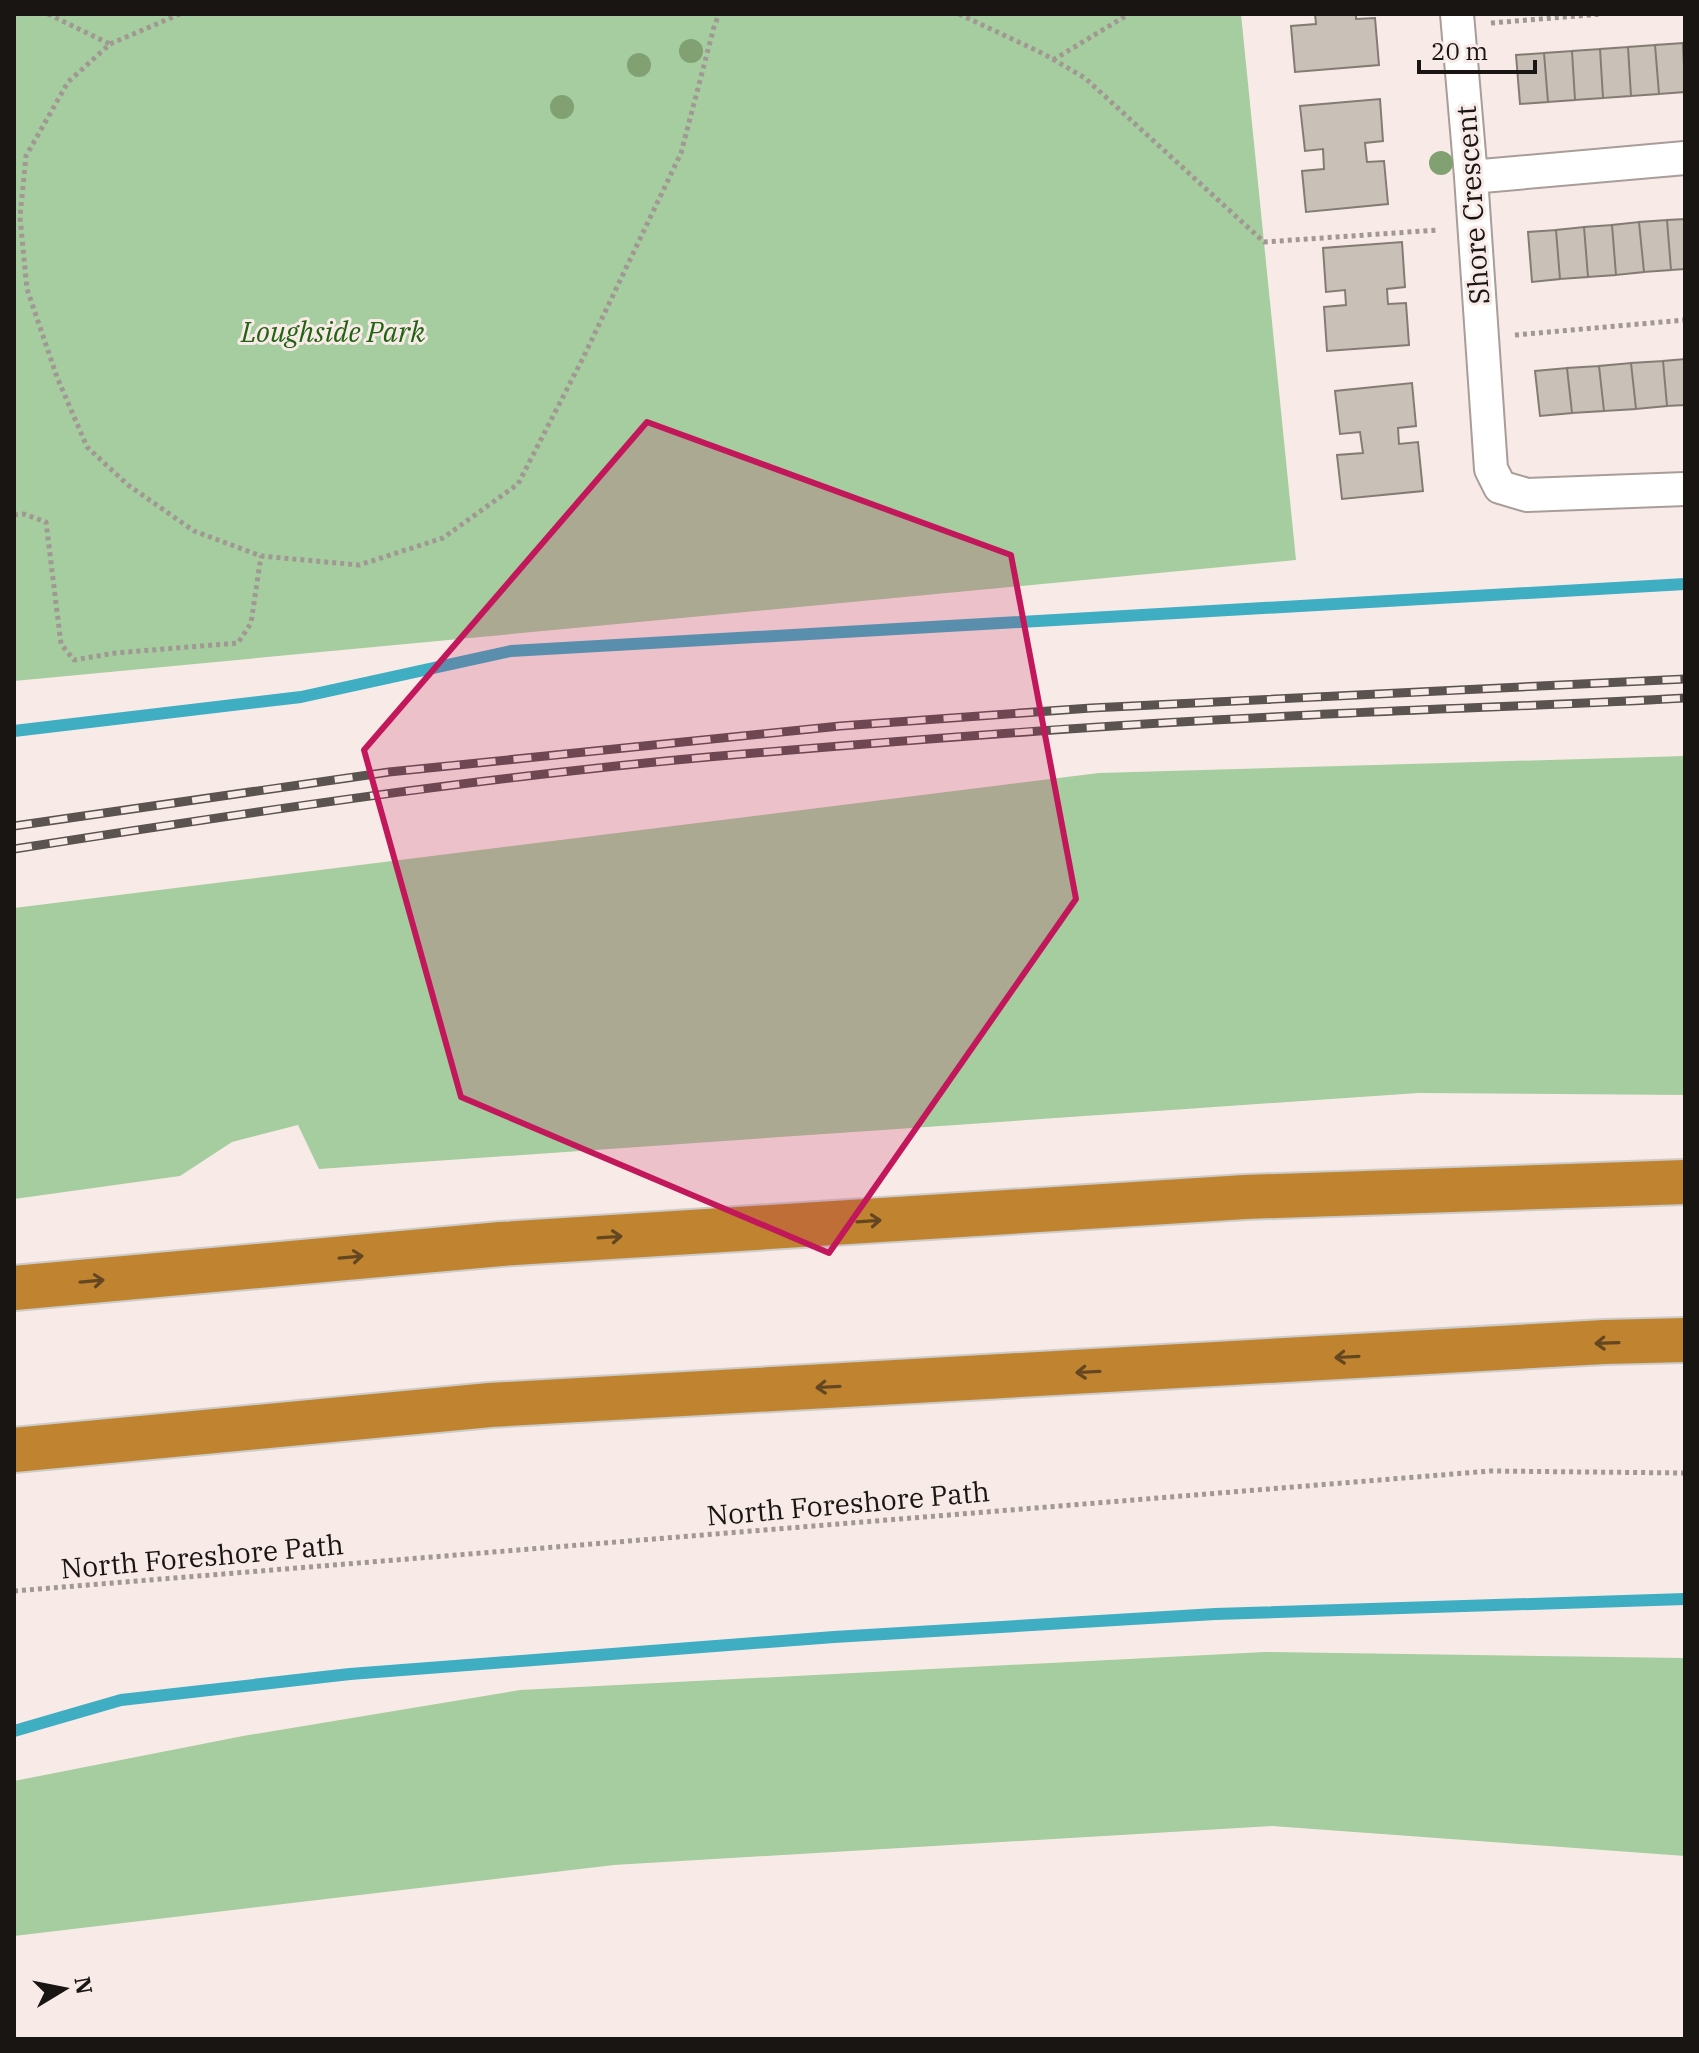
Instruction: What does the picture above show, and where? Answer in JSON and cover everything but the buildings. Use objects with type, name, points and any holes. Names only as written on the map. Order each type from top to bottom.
[{"type":"highway","points":[[14,1288],[501,1244],[1245,1197],[1685,1182]]},
{"type":"highway","points":[[14,1450],[490,1405],[1604,1342],[1685,1340]]},
{"type":"street","name":"Shore Crescent","points":[[1458,20],[1491,469],[1500,487],[1527,495],[1685,489]]},
{"type":"street","points":[[1471,177],[1685,158]]},
{"type":"path","points":[[48,14],[110,44]]},
{"type":"path","points":[[180,14],[110,44],[68,82],[26,156],[20,217],[27,289],[57,377],[87,447],[128,485],[194,531],[261,556],[359,565],[443,538],[518,484],[583,358],[681,153],[719,14]]},
{"type":"path","points":[[959,14],[1085,78],[1264,242],[1475,227]]},
{"type":"path","points":[[1053,60],[1129,14]]},
{"type":"path","points":[[1458,20],[1602,14]]},
{"type":"path","name":"Shore Crescent","points":[[1482,338],[1685,320]]},
{"type":"path","points":[[14,515],[24,514],[46,522],[61,644],[74,660],[115,653],[238,643],[251,623],[261,556]]},
{"type":"path","name":"North Foreshore Path","points":[[14,1591],[1490,1471],[1685,1473]]},
{"type":"highlighted area","points":[[647,422],[1011,555],[1076,899],[829,1253],[461,1097],[364,750]]},
{"type":"green space","name":"Loughside Park","points":[[14,14],[1241,14],[1296,560],[14,681]]},
{"type":"green space","points":[[1685,756],[1685,1095],[1418,1093],[319,1169],[298,1125],[232,1142],[180,1176],[14,1199],[14,908],[1099,773]]},
{"type":"green space","points":[[1265,1652],[1685,1658],[1685,1856],[1272,1826],[614,1865],[14,1936],[14,1781],[243,1736],[520,1690]]},
{"type":"waterway","points":[[14,731],[301,697],[511,651],[1685,584]]},
{"type":"waterway","points":[[14,1731],[121,1700],[350,1674],[834,1637],[1215,1614],[1685,1599]]},
{"type":"railway","points":[[14,826],[389,772],[840,726],[1091,708],[1685,679]]},
{"type":"railway","points":[[14,849],[447,786],[708,757],[1131,725],[1685,698]]}]
